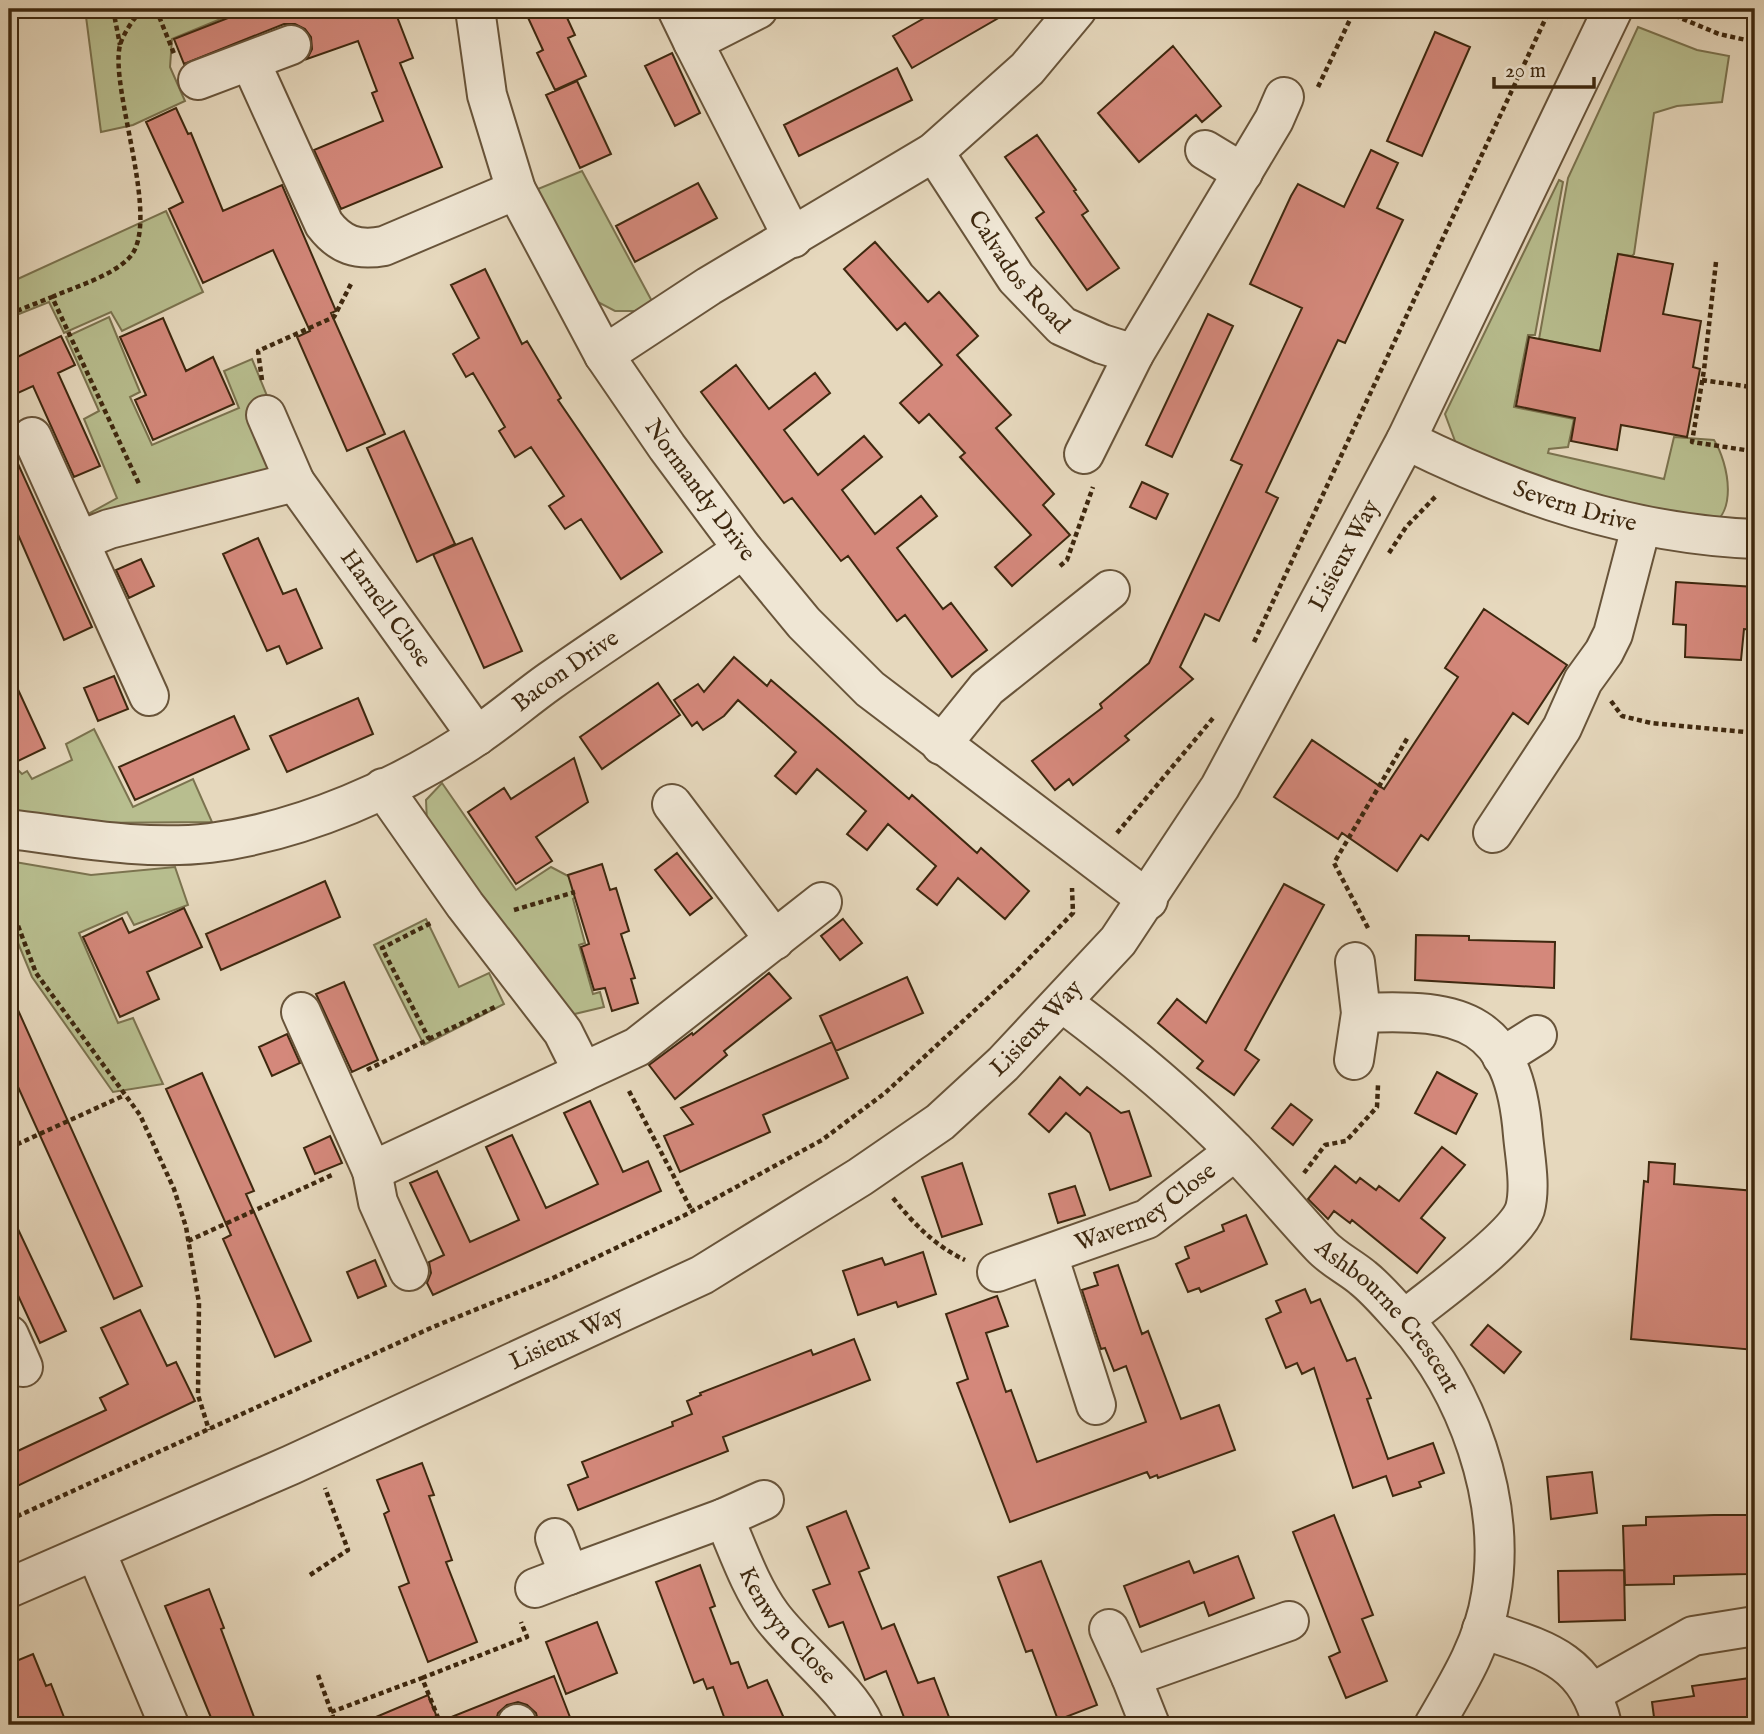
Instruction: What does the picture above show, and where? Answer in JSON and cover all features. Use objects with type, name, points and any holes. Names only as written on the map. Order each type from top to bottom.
[{"type":"street","name":"Normandy Drive","points":[[475,9],[488,95],[516,190],[604,355],[667,447],[743,549],[804,624],[870,689],[1148,900]]},
{"type":"street","points":[[758,9],[685,26],[793,238]]},
{"type":"street","points":[[604,355],[709,286],[934,152],[1027,69],[1077,9]]},
{"type":"street","name":"Lisieux Way","points":[[9,1588],[96,1552],[313,1454],[702,1275],[874,1168],[940,1122],[1063,1003],[1118,941],[1148,900],[1220,787],[1406,440],[1613,9]]},
{"type":"street","points":[[198,80],[291,46]]},
{"type":"street","points":[[250,61],[324,224],[334,238],[352,247],[368,249],[417,234],[516,190]]},
{"type":"street","points":[[1084,454],[1134,354],[1242,173],[1299,97]]},
{"type":"street","points":[[1205,150],[1242,173]]},
{"type":"street","name":"Calvados Road","points":[[934,152],[1016,278],[1062,326],[1102,344],[1134,354]]},
{"type":"street","name":"Harnell Close","points":[[266,415],[295,482],[477,736]]},
{"type":"street","points":[[32,437],[149,696]]},
{"type":"street","name":"Severn Drive","points":[[1406,440],[1480,476],[1580,512],[1681,534],[1755,539]]},
{"type":"street","points":[[79,541],[154,517],[295,482]]},
{"type":"street","points":[[1493,833],[1562,728],[1583,681],[1613,634],[1641,527]]},
{"type":"street","name":"Bacon Drive","points":[[9,829],[150,845],[209,843],[290,827],[322,817],[383,788],[477,736],[550,681],[743,549]]},
{"type":"street","points":[[941,745],[987,688],[1110,590]]},
{"type":"street","points":[[383,788],[530,989],[564,1032],[598,1066]]},
{"type":"street","points":[[672,804],[775,940]]},
{"type":"street","points":[[369,1165],[637,1047],[822,902]]},
{"type":"street","points":[[1366,950],[1361,1013],[1366,1070]]},
{"type":"street","name":"Ashbourne Crescent","points":[[1063,1003],[1174,1092],[1235,1151],[1324,1249],[1364,1279],[1404,1320],[1431,1353],[1455,1393],[1483,1474],[1492,1517],[1494,1566],[1491,1595],[1482,1629],[1465,1673],[1434,1725]]},
{"type":"street","points":[[1361,1013],[1414,1011],[1478,1027],[1502,1057],[1512,1075],[1522,1122],[1526,1168],[1525,1210],[1502,1240],[1404,1320]]},
{"type":"street","points":[[301,1012],[369,1165],[378,1202],[409,1271]]},
{"type":"street","points":[[1502,1057],[1537,1035]]},
{"type":"street","name":"Waverney Close","points":[[997,1272],[1147,1219],[1235,1151]]},
{"type":"street","name":"Waverney Close","points":[[1048,1255],[1096,1405]]},
{"type":"street","points":[[555,1538],[552,1581],[724,1518],[764,1500]]},
{"type":"street","name":"Kenwyn Close","points":[[724,1518],[744,1567],[771,1615],[864,1725]]},
{"type":"street","points":[[96,1552],[169,1725]]},
{"type":"street","points":[[1131,1677],[1289,1621]]},
{"type":"street","points":[[1482,1629],[1559,1657],[1579,1673],[1597,1709],[1693,1636],[1755,1626]]},
{"type":"street","points":[[1109,1629],[1150,1725]]},
{"type":"path","points":[[9,314],[100,276],[131,257],[140,226],[136,166],[113,9]]},
{"type":"path","points":[[120,45],[144,9]]},
{"type":"path","points":[[1299,97],[1354,9]]},
{"type":"path","points":[[1528,9],[1546,18]]},
{"type":"path","points":[[1248,653],[1550,9]]},
{"type":"path","points":[[1659,9],[1719,34],[1755,42]]},
{"type":"path","points":[[266,415],[258,351],[334,317],[368,249]]},
{"type":"path","points":[[1716,262],[1703,380],[1692,442],[1745,450]]},
{"type":"path","points":[[52,297],[154,517]]},
{"type":"path","points":[[1703,380],[1751,387]]},
{"type":"path","points":[[1060,566],[1067,560],[1098,474],[1084,454]]},
{"type":"path","points":[[1384,561],[1406,527],[1441,492]]},
{"type":"path","points":[[1583,681],[1610,699],[1622,716],[1651,723],[1755,733]]},
{"type":"path","points":[[1126,827],[1223,706]]},
{"type":"path","points":[[1366,950],[1362,920],[1334,863],[1408,737]]},
{"type":"path","points":[[9,1520],[433,1327],[553,1278],[692,1211],[822,1140],[885,1093],[1013,975],[1073,913],[1072,886]]},
{"type":"path","points":[[429,1039],[382,948],[472,913],[575,892]]},
{"type":"path","points":[[9,902],[36,973],[125,1095],[154,1140],[174,1189],[188,1241],[199,1303],[198,1395],[209,1430]]},
{"type":"path","points":[[334,1085],[530,989]]},
{"type":"path","points":[[598,1066],[692,1211]]},
{"type":"path","points":[[1282,1202],[1325,1145],[1346,1141],[1377,1107],[1366,1070]]},
{"type":"path","points":[[9,1148],[125,1095]]},
{"type":"path","points":[[188,1241],[369,1165]]},
{"type":"path","points":[[874,1168],[921,1231],[948,1252],[969,1262],[982,1261],[997,1272]]},
{"type":"path","points":[[310,1575],[348,1550],[313,1454]]},
{"type":"path","points":[[331,1712],[527,1637],[513,1597],[552,1581]]},
{"type":"path","points":[[318,1675],[336,1725]]},
{"type":"path","points":[[422,1678],[441,1725]]},
{"type":"green space","points":[[85,9],[245,9],[172,39],[170,67],[185,101],[133,125],[101,132]]},
{"type":"green space","points":[[1638,27],[1697,50],[1729,56],[1722,102],[1677,106],[1654,113],[1634,254],[1618,254],[1600,351],[1539,339],[1568,178]]},
{"type":"green space","points":[[582,171],[654,305],[635,311],[615,311],[594,300],[533,191]]},
{"type":"green space","points":[[1559,180],[1563,182],[1535,335],[1528,335],[1514,407],[1574,419],[1568,447],[1549,449],[1548,453],[1664,479],[1674,437],[1714,440],[1724,462],[1728,489],[1727,502],[1714,523],[1702,528],[1674,525],[1458,449],[1445,414]]},
{"type":"green space","points":[[166,211],[203,292],[122,331],[111,312],[64,333],[49,302],[9,318],[9,283]]},
{"type":"green space","points":[[109,317],[140,392],[130,397],[152,445],[239,408],[224,371],[252,359],[274,413],[275,478],[116,517],[90,513],[117,498],[84,419],[99,411],[66,337]]},
{"type":"green space","points":[[94,729],[133,807],[193,779],[212,822],[87,823],[9,813],[9,761],[22,774],[27,771],[32,779],[72,760],[66,744]]},
{"type":"green space","points":[[442,783],[516,890],[551,867],[570,877],[577,896],[573,899],[585,943],[579,945],[593,994],[600,992],[604,1007],[566,1016],[427,823],[426,800]]},
{"type":"green space","points":[[9,861],[91,875],[175,867],[188,905],[134,925],[127,912],[79,933],[118,1023],[133,1018],[163,1084],[113,1092],[32,977],[9,921]]},
{"type":"green space","points":[[426,919],[459,987],[489,973],[504,1004],[424,1045],[374,945]]},
{"type":"building","points":[[251,9],[394,9],[413,58],[400,63],[442,167],[341,209],[314,150],[383,121],[372,93],[377,91],[358,41],[307,59],[312,49],[311,37],[305,29],[295,24],[284,24],[184,64],[174,39]]},
{"type":"building","points":[[524,9],[563,9],[575,35],[568,38],[586,76],[555,90],[537,53],[543,50]]},
{"type":"building","points":[[940,9],[1014,9],[912,68],[893,36]]},
{"type":"building","points":[[1435,32],[1470,47],[1422,156],[1387,141]]},
{"type":"building","points":[[1173,46],[1221,106],[1202,122],[1196,115],[1139,162],[1098,113]]},
{"type":"building","points":[[672,53],[700,113],[675,126],[645,66]]},
{"type":"building","points":[[897,68],[912,100],[799,156],[784,125]]},
{"type":"building","points":[[577,81],[611,154],[580,168],[546,95]]},
{"type":"building","points":[[176,108],[188,134],[191,133],[223,211],[282,185],[336,311],[331,313],[385,434],[347,451],[297,337],[310,331],[273,250],[203,283],[169,209],[183,202],[146,122]]},
{"type":"building","points":[[1037,135],[1076,190],[1074,191],[1088,211],[1082,215],[1119,268],[1087,290],[1036,218],[1044,212],[1005,157]]},
{"type":"building","points":[[1371,150],[1398,163],[1377,208],[1403,220],[1345,343],[1338,340],[1266,492],[1278,498],[1219,621],[1205,614],[1180,667],[1193,679],[1125,736],[1129,740],[1073,785],[1069,779],[1055,790],[1032,761],[1102,708],[1100,704],[1149,663],[1242,465],[1231,460],[1302,308],[1250,284],[1291,196],[1298,184],[1344,207]]},
{"type":"building","points":[[698,183],[717,218],[635,262],[616,226]]},
{"type":"building","points":[[875,242],[928,302],[939,292],[978,336],[957,355],[1011,415],[996,428],[1054,494],[1043,505],[1070,535],[1012,586],[995,567],[1031,535],[960,457],[965,453],[929,414],[919,423],[900,403],[942,365],[905,323],[897,330],[844,269]]},
{"type":"building","points":[[1618,254],[1673,264],[1663,314],[1701,321],[1693,367],[1700,369],[1687,437],[1621,425],[1617,450],[1571,441],[1575,418],[1516,406],[1529,337],[1600,351]]},
{"type":"building","points":[[485,269],[522,344],[527,341],[561,398],[558,400],[662,552],[621,579],[581,519],[565,529],[549,506],[564,496],[531,447],[515,457],[499,431],[505,427],[473,373],[466,377],[453,354],[479,338],[451,285]]},
{"type":"building","points":[[1208,314],[1233,326],[1172,457],[1146,445]]},
{"type":"building","points":[[163,318],[186,371],[213,357],[234,404],[153,440],[135,400],[146,395],[120,337]]},
{"type":"building","points":[[61,336],[75,365],[58,373],[100,466],[74,477],[33,386],[9,397],[9,361]]},
{"type":"building","points":[[736,365],[769,409],[815,373],[830,393],[784,430],[818,475],[864,436],[882,457],[842,490],[875,534],[921,496],[937,516],[897,548],[943,609],[951,603],[987,650],[952,677],[905,615],[897,621],[848,556],[841,561],[792,498],[784,503],[701,392]]},
{"type":"building","points":[[404,431],[455,544],[434,554],[472,538],[522,651],[484,668],[433,554],[417,562],[367,448]]},
{"type":"building","points":[[9,444],[92,627],[64,640],[9,514]]},
{"type":"building","points":[[1142,482],[1168,494],[1156,519],[1130,507]]},
{"type":"building","points":[[258,538],[283,594],[296,589],[322,648],[287,664],[279,646],[267,651],[223,554]]},
{"type":"building","points":[[141,559],[154,586],[129,598],[116,570]]},
{"type":"building","points":[[1676,582],[1755,587],[1755,630],[1744,629],[1741,660],[1685,657],[1686,625],[1673,624]]},
{"type":"building","points":[[1484,609],[1567,665],[1528,724],[1513,713],[1428,840],[1421,835],[1397,871],[1342,833],[1338,839],[1274,797],[1312,740],[1384,789],[1458,677],[1445,668]]},
{"type":"building","points":[[734,657],[767,686],[771,680],[909,799],[912,795],[977,853],[981,848],[1029,891],[1005,919],[958,878],[937,905],[917,889],[936,866],[888,824],[867,850],[847,834],[866,811],[817,769],[796,794],[775,776],[796,752],[738,700],[724,716],[703,730],[697,722],[692,726],[674,700],[698,684],[704,692]]},
{"type":"building","points":[[9,670],[45,748],[16,762],[14,757],[9,759]]},
{"type":"building","points":[[114,676],[128,709],[98,721],[84,688]]},
{"type":"building","points":[[658,683],[680,715],[602,769],[580,737]]},
{"type":"building","points":[[358,698],[373,734],[287,772],[270,736]]},
{"type":"building","points":[[234,716],[249,749],[135,800],[119,767]]},
{"type":"building","points":[[574,758],[588,802],[536,837],[552,861],[516,884],[468,812],[504,788],[511,799]]},
{"type":"building","points":[[677,853],[712,898],[690,915],[655,870]]},
{"type":"building","points":[[602,864],[610,890],[616,888],[629,931],[621,934],[635,978],[631,979],[638,1003],[612,1011],[605,988],[594,990],[581,947],[589,944],[568,875]]},
{"type":"building","points":[[325,881],[340,917],[221,970],[206,934]]},
{"type":"building","points":[[1284,884],[1324,905],[1245,1050],[1259,1060],[1234,1095],[1197,1068],[1203,1061],[1158,1023],[1177,999],[1206,1023]]},
{"type":"building","points":[[184,908],[202,947],[147,972],[159,999],[120,1017],[83,937],[122,918],[129,933]]},
{"type":"building","points":[[843,919],[862,943],[840,960],[821,936]]},
{"type":"building","points":[[1416,935],[1469,936],[1469,940],[1555,942],[1554,988],[1415,980]]},
{"type":"building","points":[[769,973],[791,998],[724,1051],[727,1055],[675,1099],[649,1065],[692,1033],[693,1035]]},
{"type":"building","points":[[907,977],[923,1013],[836,1051],[820,1016]]},
{"type":"building","points":[[344,982],[378,1060],[352,1072],[316,994]]},
{"type":"building","points":[[9,990],[142,1286],[114,1299],[9,1067]]},
{"type":"building","points":[[287,1034],[300,1063],[272,1076],[259,1047]]},
{"type":"building","points":[[832,1042],[848,1078],[763,1115],[770,1132],[680,1172],[664,1136],[693,1124],[681,1108]]},
{"type":"building","points":[[1437,1072],[1477,1094],[1456,1134],[1415,1113]]},
{"type":"building","points":[[202,1073],[254,1191],[246,1194],[311,1341],[275,1357],[223,1239],[231,1235],[166,1089]]},
{"type":"building","points":[[1060,1077],[1080,1095],[1087,1087],[1121,1113],[1129,1111],[1151,1176],[1110,1190],[1090,1133],[1066,1113],[1049,1132],[1029,1114]]},
{"type":"building","points":[[590,1101],[623,1172],[648,1161],[661,1191],[433,1295],[427,1283],[431,1273],[429,1262],[444,1255],[410,1183],[437,1171],[470,1242],[519,1220],[486,1147],[512,1135],[546,1208],[598,1184],[564,1113]]},
{"type":"building","points":[[1291,1104],[1312,1120],[1293,1145],[1272,1128]]},
{"type":"building","points":[[330,1136],[342,1163],[315,1174],[304,1148]]},
{"type":"building","points":[[1442,1147],[1465,1165],[1421,1218],[1445,1238],[1417,1273],[1352,1220],[1350,1223],[1334,1211],[1328,1219],[1308,1199],[1335,1166],[1356,1183],[1360,1178],[1376,1190],[1379,1186],[1399,1201]]},
{"type":"building","points":[[1649,1162],[1675,1164],[1674,1184],[1755,1191],[1755,1350],[1631,1339],[1644,1181],[1648,1182]]},
{"type":"building","points":[[962,1163],[982,1224],[942,1237],[922,1177]]},
{"type":"building","points":[[1075,1186],[1085,1215],[1058,1223],[1049,1194]]},
{"type":"building","points":[[9,1210],[66,1331],[40,1343],[9,1276]]},
{"type":"building","points":[[1246,1215],[1267,1264],[1201,1292],[1199,1288],[1188,1292],[1176,1264],[1189,1258],[1185,1247],[1224,1231],[1222,1225]]},
{"type":"building","points":[[923,1252],[936,1294],[898,1307],[896,1302],[858,1315],[843,1271],[882,1258],[885,1265]]},
{"type":"building","points":[[375,1260],[386,1286],[358,1298],[347,1272]]},
{"type":"building","points":[[1118,1265],[1142,1334],[1148,1331],[1181,1419],[1219,1405],[1235,1450],[1158,1478],[1157,1475],[1150,1478],[1147,1472],[1010,1522],[957,1383],[968,1379],[946,1314],[997,1296],[1008,1326],[986,1333],[1006,1392],[1011,1390],[1037,1462],[1146,1422],[1126,1366],[1114,1371],[1105,1348],[1101,1349],[1082,1290],[1098,1285],[1094,1273]]},
{"type":"building","points":[[1305,1289],[1311,1303],[1320,1299],[1347,1361],[1355,1358],[1371,1398],[1367,1399],[1388,1459],[1433,1443],[1444,1473],[1419,1482],[1421,1487],[1393,1496],[1386,1476],[1353,1488],[1314,1368],[1302,1374],[1297,1363],[1286,1368],[1266,1319],[1281,1312],[1276,1301]]},
{"type":"building","points":[[140,1310],[167,1366],[176,1362],[195,1401],[9,1490],[9,1455],[106,1410],[100,1398],[128,1384],[101,1328]]},
{"type":"building","points":[[1488,1325],[1521,1352],[1504,1373],[1471,1345]]},
{"type":"building","points":[[854,1339],[870,1380],[723,1437],[728,1451],[578,1510],[568,1485],[588,1477],[582,1462],[673,1426],[672,1422],[692,1414],[687,1401],[701,1395],[700,1393],[811,1350],[813,1355]]},
{"type":"building","points":[[422,1463],[434,1495],[429,1496],[452,1560],[446,1562],[477,1642],[428,1662],[399,1587],[409,1583],[384,1514],[389,1511],[377,1480]]},
{"type":"building","points":[[1592,1472],[1597,1513],[1551,1519],[1547,1477]]},
{"type":"building","points":[[846,1511],[869,1568],[859,1572],[882,1629],[894,1624],[918,1683],[934,1678],[952,1725],[907,1725],[886,1671],[865,1680],[843,1622],[829,1627],[813,1590],[830,1584],[807,1527]]},
{"type":"building","points":[[1334,1515],[1373,1615],[1362,1619],[1387,1681],[1346,1698],[1329,1657],[1340,1652],[1293,1532]]},
{"type":"building","points":[[1755,1515],[1755,1563],[1747,1563],[1747,1574],[1674,1576],[1674,1584],[1625,1585],[1623,1526],[1646,1525],[1646,1517]]},
{"type":"building","points":[[1238,1556],[1254,1598],[1209,1616],[1204,1602],[1140,1627],[1124,1586],[1189,1561],[1194,1573]]},
{"type":"building","points":[[1041,1561],[1097,1705],[1058,1720],[1032,1650],[1026,1652],[998,1577]]},
{"type":"building","points":[[700,1565],[715,1606],[710,1608],[731,1664],[738,1662],[748,1688],[767,1680],[787,1725],[727,1725],[713,1687],[707,1689],[703,1679],[694,1683],[656,1582]]},
{"type":"building","points":[[1624,1570],[1625,1620],[1559,1622],[1558,1571]]},
{"type":"building","points":[[209,1589],[257,1725],[214,1725],[165,1606]]},
{"type":"building","points":[[597,1622],[617,1673],[566,1694],[546,1642]]},
{"type":"building","points":[[33,1654],[46,1686],[51,1684],[67,1725],[9,1725],[9,1664]]},
{"type":"building","points":[[554,1676],[573,1725],[539,1725],[536,1713],[527,1705],[518,1702],[507,1705],[498,1713],[495,1725],[357,1725],[428,1695],[439,1722]]},
{"type":"building","points":[[1750,1678],[1755,1725],[1655,1725],[1652,1702],[1694,1696],[1692,1686]]}]
